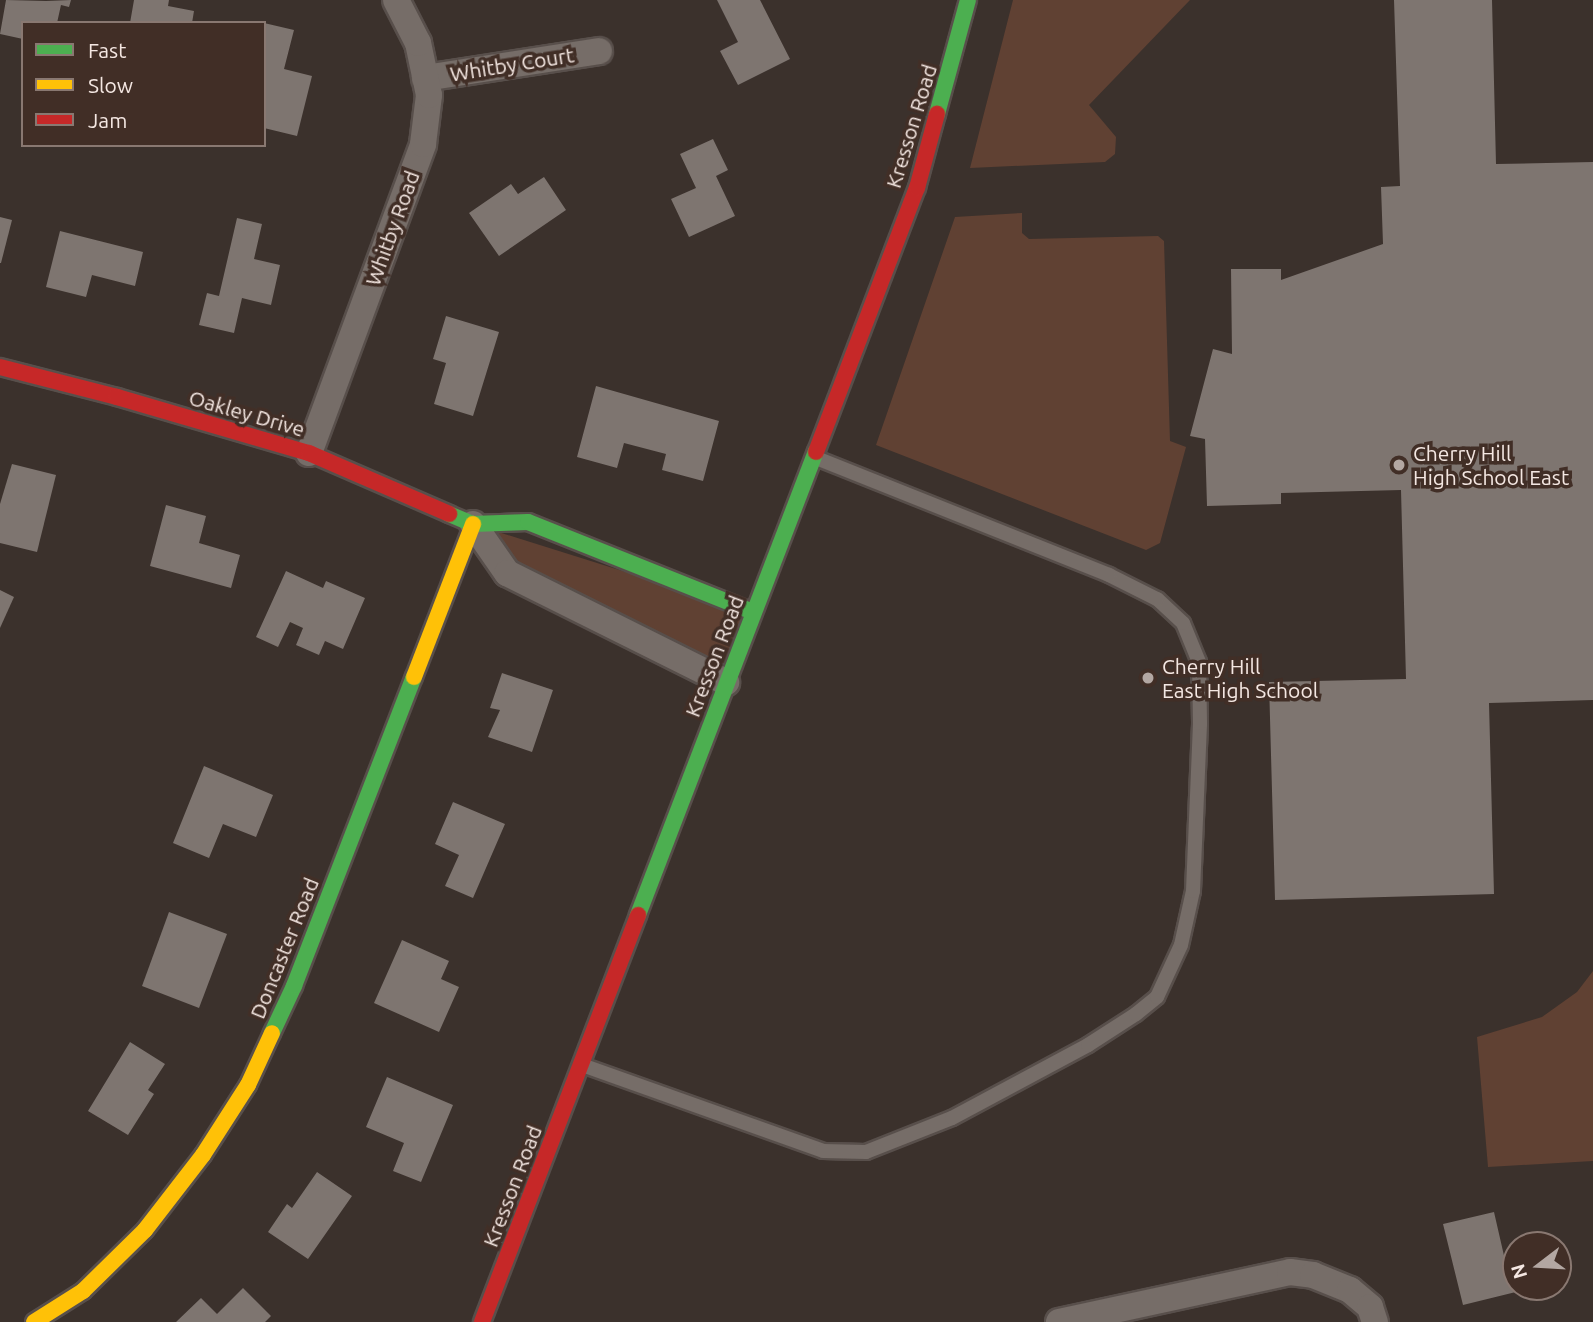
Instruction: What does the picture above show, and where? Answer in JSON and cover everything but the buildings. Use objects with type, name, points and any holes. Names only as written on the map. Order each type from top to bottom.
[{"type":"street","name":"Whitby Road","points":[[309,453],[423,144],[429,95],[418,43],[396,0]]},
{"type":"street","name":"Kresson Road","points":[[482,1322],[917,188],[968,0]]},
{"type":"street","name":"Whitby Court","points":[[425,78],[599,51]]},
{"type":"street","name":"Oakley Drive","points":[[0,367],[117,397],[309,453],[472,524]]},
{"type":"street","points":[[472,524],[528,522],[753,612]]},
{"type":"street","points":[[472,524],[507,573],[726,682]]},
{"type":"street","name":"Doncaster Road","points":[[34,1322],[83,1291],[145,1230],[203,1155],[248,1085],[294,986],[472,524]]},
{"type":"street","points":[[1059,1322],[1290,1272],[1313,1275],[1350,1290],[1370,1307],[1375,1322]]},
{"type":"lane","points":[[580,1065],[823,1151],[866,1152],[952,1118],[1088,1045],[1136,1014],[1157,997],[1181,945],[1193,891],[1200,723],[1199,662],[1183,623],[1157,598],[1109,575],[812,457]]},
{"type":"shaded area","points":[[1013,0],[1190,0],[1089,105],[1116,137],[1115,154],[1105,162],[970,168]]},
{"type":"shaded area","points":[[1022,213],[1022,233],[1029,239],[1158,236],[1164,241],[1170,441],[1186,447],[1160,543],[1146,550],[876,445],[955,217]]},
{"type":"shaded area","points":[[473,524],[753,612],[726,682],[507,573]]},
{"type":"shaded area","points":[[1593,971],[1593,1161],[1488,1167],[1477,1037],[1542,1017],[1577,992]]},
{"type":"traffic: fast","points":[[937,114],[968,0]]},
{"type":"traffic: fast","points":[[638,915],[816,452]]},
{"type":"traffic: fast","points":[[449,514],[473,524],[528,522],[753,612]]},
{"type":"traffic: fast","points":[[272,1033],[294,986],[414,677]]},
{"type":"traffic: slow","points":[[414,677],[473,524]]},
{"type":"traffic: slow","points":[[34,1322],[83,1291],[145,1230],[203,1155],[248,1085],[272,1033]]},
{"type":"traffic: jam","points":[[816,452],[917,188],[937,114]]},
{"type":"traffic: jam","points":[[0,367],[117,397],[309,453],[449,514]]},
{"type":"traffic: jam","points":[[482,1322],[638,915]]},
{"type":"place","name":"Cherry Hill High School East","points":[[1399,465]]},
{"type":"place","name":"Cherry Hill East High School","points":[[1148,678]]}]
